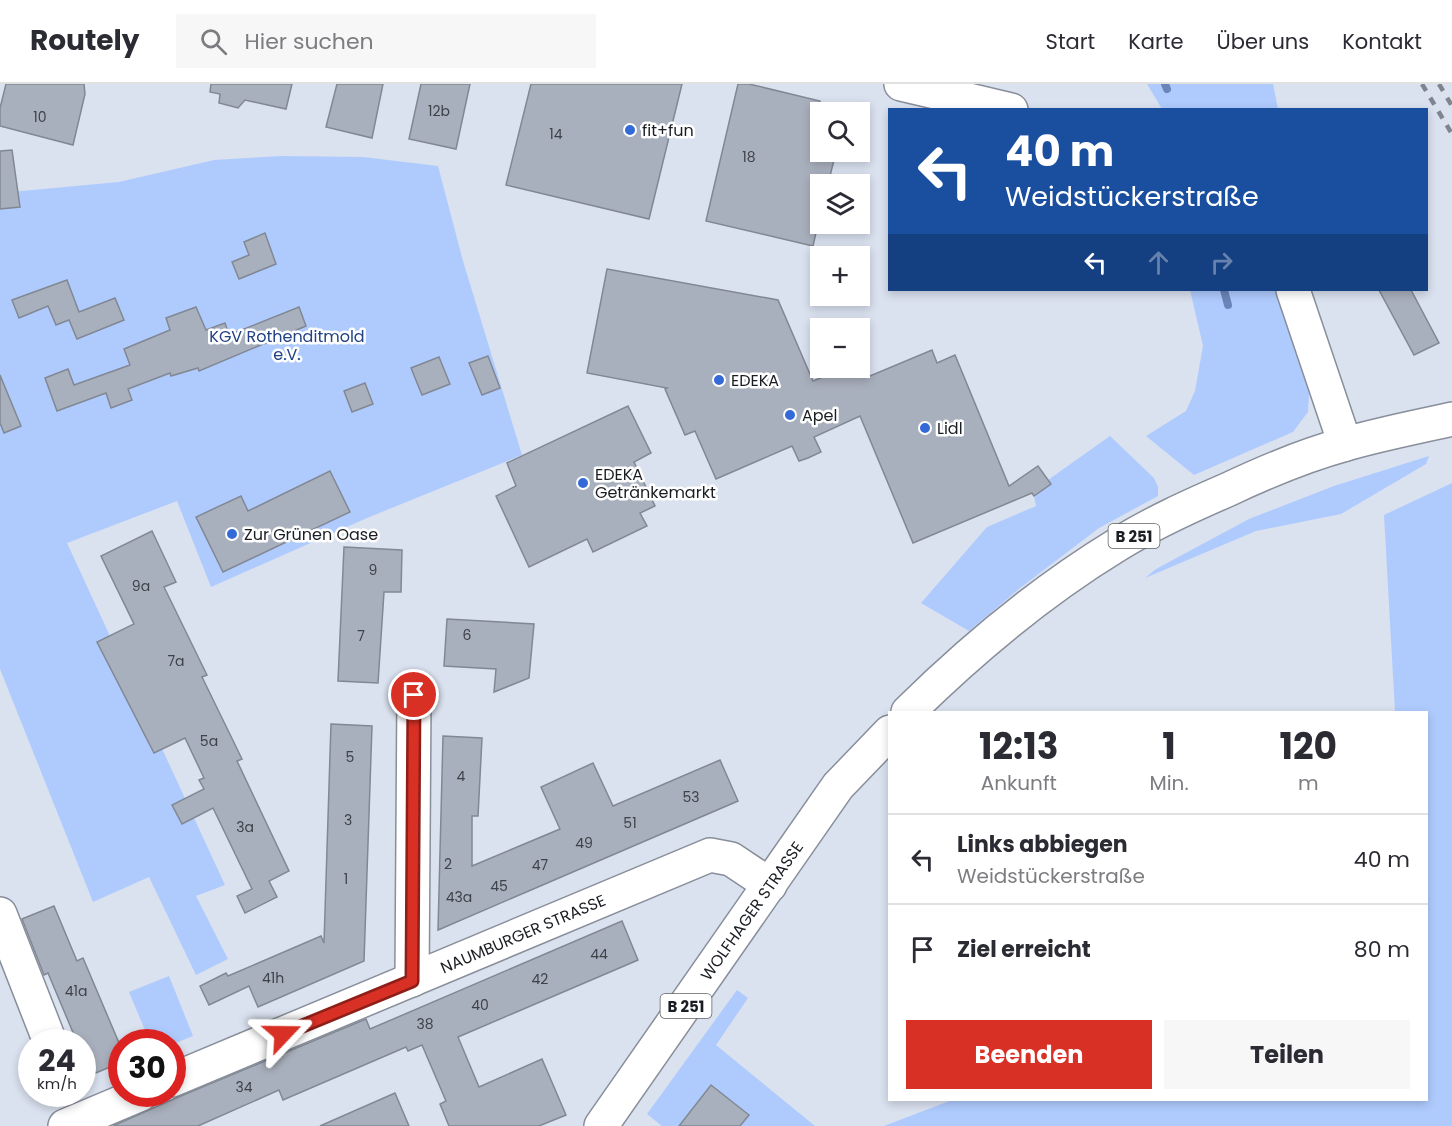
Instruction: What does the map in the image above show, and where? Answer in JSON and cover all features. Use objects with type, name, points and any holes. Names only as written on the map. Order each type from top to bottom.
[{"type":"street","points":[[901,84],[1003,108]]},
{"type":"street","points":[[1293,291],[1345,444]]},
{"type":"street","name":"B 251","points":[[909,711],[948,672],[1006,623],[1063,580],[1118,544],[1182,510],[1264,472],[1345,444],[1452,419]]},
{"type":"street","points":[[412,981],[414,695]]},
{"type":"street","name":"WOLFHAGER STRASSE","points":[[602,1126],[838,786],[888,734]]},
{"type":"street","name":"NAUMBURGER STRASSE","points":[[186,1074],[710,855],[731,859],[770,885]]},
{"type":"street","points":[[0,914],[45,1029]]},
{"type":"street","points":[[71,1118],[108,1105]]},
{"type":"green space","points":[[1147,84],[1273,84],[1278,108],[1161,108]]},
{"type":"green space","name":"KGV Rothenditmold e.V.","points":[[281,156],[363,157],[438,166],[463,261],[522,455],[367,518],[211,587],[177,501],[67,543],[225,885],[196,896],[228,959],[196,975],[149,877],[93,902],[0,669],[0,193],[119,182],[214,160]]},
{"type":"green space","points":[[1190,291],[1279,291],[1310,379],[1308,412],[1293,432],[1194,475],[1146,436],[1186,411],[1195,391],[1203,346]]},
{"type":"green space","points":[[1110,436],[1154,478],[1158,487],[1158,496],[1099,528],[1020,588],[969,631],[921,603],[987,527],[1036,506],[1034,496],[1051,484],[1048,480]]},
{"type":"green space","points":[[1429,456],[1426,464],[1341,514],[1256,531],[1145,578],[1156,569],[1249,519],[1334,486]]},
{"type":"green space","points":[[1452,483],[1452,1126],[884,1126],[949,1101],[1428,1101],[1428,711],[1395,711],[1384,515]]},
{"type":"green space","points":[[169,976],[193,1036],[186,1039],[186,1029],[145,1029],[129,992]]},
{"type":"green space","points":[[737,990],[748,998],[716,1045],[815,1126],[740,1126],[749,1115],[711,1085],[680,1126],[662,1126],[647,1114]]},
{"type":"building","points":[[6,84],[84,84],[85,94],[73,145],[0,126],[0,108]]},
{"type":"building","points":[[211,84],[292,84],[286,109],[245,100],[238,108],[219,103],[220,94],[210,92]]},
{"type":"building","points":[[337,84],[383,84],[372,138],[326,127]]},
{"type":"building","points":[[421,84],[470,84],[456,149],[409,139]]},
{"type":"building","points":[[531,84],[682,84],[649,219],[506,185]]},
{"type":"building","points":[[738,84],[749,84],[820,101],[810,102],[810,162],[834,162],[830,174],[810,174],[810,234],[816,234],[813,246],[706,221]]},
{"type":"building","points":[[12,150],[20,207],[0,209],[0,151]]},
{"type":"building","points":[[265,233],[276,264],[239,279],[232,262],[249,255],[244,242]]},
{"type":"building","points":[[607,269],[778,300],[813,381],[820,378],[870,378],[870,376],[932,350],[937,363],[955,355],[1009,486],[1038,466],[1051,484],[1034,496],[1032,493],[913,543],[860,416],[814,437],[821,452],[808,458],[799,461],[792,446],[716,479],[695,431],[685,435],[665,389],[667,388],[587,373]]},
{"type":"building","points":[[67,280],[79,312],[115,298],[124,320],[77,339],[69,320],[56,325],[48,306],[19,318],[12,300]]},
{"type":"building","points":[[1380,291],[1412,291],[1439,343],[1414,355]]},
{"type":"building","points":[[196,307],[206,330],[225,323],[229,335],[299,307],[306,326],[199,371],[198,368],[171,376],[170,373],[128,389],[132,400],[111,408],[106,393],[57,411],[45,378],[68,369],[74,385],[130,365],[124,349],[170,330],[166,318]]},
{"type":"building","points":[[488,356],[500,388],[482,395],[469,363]]},
{"type":"building","points":[[439,357],[450,384],[422,395],[411,368]]},
{"type":"building","points":[[0,375],[21,426],[4,433],[0,423]]},
{"type":"building","points":[[365,383],[373,404],[352,412],[344,391]]},
{"type":"building","name":"EDEKA Getränkemarkt","points":[[628,406],[651,453],[634,462],[655,506],[640,513],[647,526],[593,552],[587,539],[529,567],[496,496],[516,486],[507,463]]},
{"type":"building","points":[[330,471],[350,512],[223,572],[196,517],[241,496],[248,511]]},
{"type":"building","points":[[152,531],[176,582],[164,587],[207,675],[202,677],[242,759],[237,761],[289,871],[269,881],[277,897],[245,913],[237,896],[252,889],[213,808],[182,824],[172,805],[204,789],[199,780],[204,778],[185,738],[154,753],[97,642],[134,624],[101,556]]},
{"type":"building","points":[[344,547],[402,550],[401,592],[384,592],[378,683],[338,681]]},
{"type":"building","points":[[447,619],[534,624],[529,678],[494,692],[496,669],[444,666]]},
{"type":"building","points":[[331,724],[372,726],[364,961],[258,1007],[249,986],[209,1005],[200,986],[226,973],[228,976],[321,936],[324,943]]},
{"type":"building","points":[[443,736],[482,738],[478,816],[472,816],[472,866],[560,829],[541,787],[593,763],[613,806],[720,760],[738,801],[438,930]]},
{"type":"building","points":[[54,906],[77,961],[83,958],[113,1029],[108,1029],[108,1068],[96,1073],[96,1029],[72,1029],[48,973],[44,975],[22,919]]},
{"type":"building","points":[[622,921],[638,960],[458,1037],[479,1087],[542,1059],[566,1115],[539,1126],[449,1126],[440,1104],[446,1101],[422,1045],[408,1051],[406,1047],[283,1100],[279,1090],[198,1126],[113,1126],[156,1107],[186,1107],[186,1094],[366,1019],[370,1029]]},
{"type":"building","points":[[711,1085],[749,1115],[740,1126],[679,1126]]},
{"type":"building","points":[[395,1093],[409,1126],[320,1126]]},
{"type":"waterway","points":[[1165,84],[1167,89]]},
{"type":"waterway","points":[[1224,291],[1228,305]]},
{"type":"railway","points":[[1422,84],[1452,134]]},
{"type":"railway","points":[[1439,84],[1452,106]]},
{"type":"place","name":"fit+fun","points":[[630,130]]},
{"type":"place","name":"EDEKA","points":[[719,380]]},
{"type":"place","name":"Apel","points":[[790,415]]},
{"type":"place","name":"Lidl","points":[[925,428]]},
{"type":"place","name":"EDEKA Getränkemarkt","points":[[583,483]]},
{"type":"place","name":"Zur Grünen Oase","points":[[232,534]]},
{"type":"route","points":[[283,1034],[412,981],[414,695]]}]
